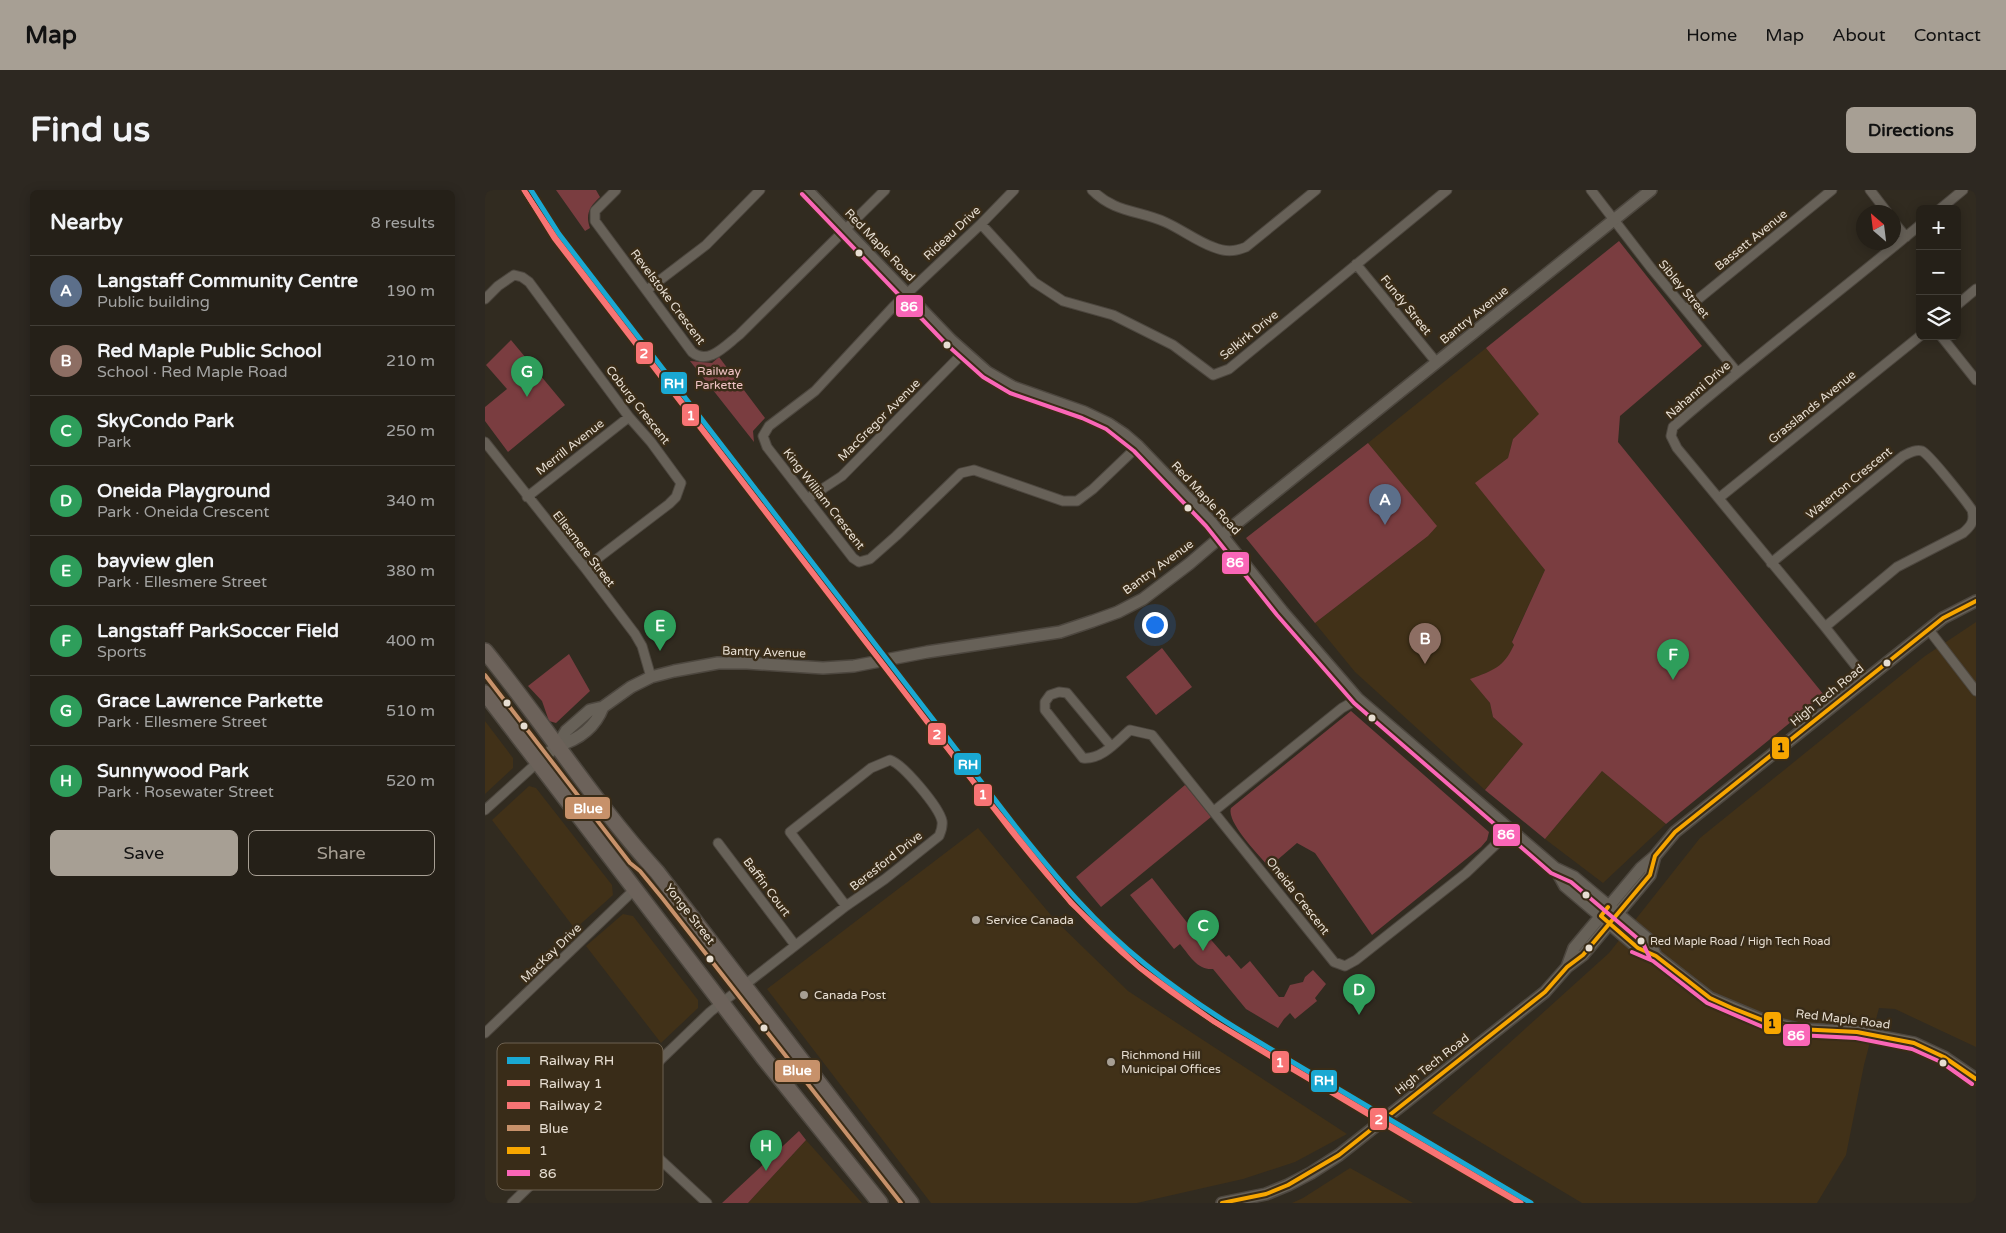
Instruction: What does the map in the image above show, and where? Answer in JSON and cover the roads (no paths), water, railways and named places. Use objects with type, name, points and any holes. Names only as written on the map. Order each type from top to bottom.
[{"type":"main road","name":"Yonge Street","points":[[485,651],[911,1203]]},
{"type":"main road","points":[[485,693],[763,1057],[880,1203]]},
{"type":"street","name":"Revelstoke Crescent","points":[[616,190],[595,211],[594,218],[692,352],[703,358],[712,356],[739,335],[847,230]]},
{"type":"street","points":[[647,290],[706,245],[760,190]]},
{"type":"street","name":"Red Maple Road","points":[[807,190],[964,352],[987,372],[1013,386],[1084,412],[1109,424],[1138,446],[1211,522],[1282,611],[1358,699],[1555,868],[1574,877],[1648,939],[1657,956]]},
{"type":"street","points":[[847,230],[885,190]]},
{"type":"street","name":"Rideau Drive","points":[[907,294],[1014,190]]},
{"type":"street","points":[[1092,190],[1116,208],[1164,221],[1212,247],[1234,252],[1246,247],[1316,190]]},
{"type":"street","name":"Selkirk Drive","points":[[981,224],[1034,282],[1063,301],[1113,314],[1173,345],[1213,375],[1229,369],[1447,190]]},
{"type":"street","name":"Sibley Street","points":[[1591,190],[1651,268],[1737,372]]},
{"type":"street","name":"Bantry Avenue","points":[[538,762],[557,746],[574,741],[598,719],[603,707],[631,687],[651,677],[718,663],[823,668],[854,666],[931,651],[1061,632],[1118,612],[1143,599],[1189,564],[1222,535],[1651,190]]},
{"type":"street","name":"Bassett Avenue","points":[[1686,309],[1832,190]]},
{"type":"street","points":[[1870,190],[1882,205]]},
{"type":"street","points":[[1945,205],[1963,190]]},
{"type":"street","name":"Nahanni Drive","points":[[1867,680],[1677,448],[1671,436],[1673,427],[1737,372],[1916,229]]},
{"type":"street","points":[[1901,231],[1906,237]]},
{"type":"street","name":"Fundy Street","points":[[1356,264],[1437,363]]},
{"type":"street","name":"Coburg Crescent","points":[[485,299],[497,286],[514,275],[522,277],[529,282],[629,417],[651,442],[681,483],[676,498],[585,568]]},
{"type":"street","points":[[1961,302],[1976,289]]},
{"type":"street","name":"King William Crescent","points":[[907,294],[815,391],[769,426],[763,436],[767,447],[853,558],[859,562],[870,559],[961,473],[974,470],[1063,501],[1077,501],[1093,489],[1138,446]]},
{"type":"street","name":"Grasslands Avenue","points":[[1719,498],[1916,339]]},
{"type":"street","points":[[1944,340],[1976,380]]},
{"type":"street","name":"MacGregor Avenue","points":[[807,499],[842,476],[964,352]]},
{"type":"street","name":"Merrill Avenue","points":[[527,497],[629,417]]},
{"type":"street","name":"Ellesmere Street","points":[[486,446],[585,568],[642,646],[651,677]]},
{"type":"street","name":"Waterton Crescent","points":[[1771,562],[1903,456],[1917,450],[1923,452],[1932,460],[1972,510],[1974,518],[1971,526],[1963,533],[1897,567],[1825,627]]},
{"type":"street","name":"High Tech Road","points":[[1567,966],[1574,948],[1641,868],[1655,856],[1675,832],[1943,618],[1976,601]]},
{"type":"street","points":[[1929,630],[1976,691]]},
{"type":"street","points":[[1111,746],[1067,693],[1059,692],[1050,695],[1045,702],[1045,710],[1083,758],[1091,759],[1098,756],[1111,746],[1130,730],[1152,735],[1214,811],[1342,708],[1358,699]]},
{"type":"street","name":"Beresford Drive","points":[[663,1058],[722,1002],[939,836],[943,826],[942,820],[923,791],[897,762],[884,761],[871,768],[790,832],[846,906]]},
{"type":"street","points":[[485,810],[538,762]]},
{"type":"street","name":"Oneida Crescent","points":[[1214,811],[1334,962],[1345,966],[1356,960],[1466,873],[1511,830]]},
{"type":"street","name":"Baffin Court","points":[[718,843],[795,945]]},
{"type":"street","name":"High Tech Road","points":[[1222,1203],[1266,1194],[1311,1174],[1412,1098],[1545,992],[1567,966],[1583,955],[1650,875],[1655,856]]},
{"type":"street","name":"Red Maple Road","points":[[1555,868],[1565,886],[1638,948],[1657,956],[1710,998],[1765,1021],[1798,1028],[1857,1032],[1914,1043],[1944,1057],[1976,1079]]},
{"type":"street","name":"MacKay Drive","points":[[485,1033],[634,890]]},
{"type":"street","points":[[663,1162],[707,1203]]},
{"type":"street","name":"Beresford Drive","points":[[512,1203],[526,1190]]},
{"type":"rail line","name":"2","points":[[524,190],[555,237],[983,794],[1071,903],[1139,967],[1213,1021],[1521,1203]]},
{"type":"rail line","name":"RH","points":[[531,190],[559,234],[1016,827],[1061,882],[1093,916],[1145,964],[1209,1011],[1531,1203]]},
{"type":"rail line","name":"1","points":[[526,193],[554,238],[1011,831],[1088,920],[1140,968],[1203,1014],[1269,1056],[1519,1203]]},
{"type":"place","name":"Grace Lawrence Parkette","points":[[527,397]]},
{"type":"place","name":"Langstaff Community Centre","points":[[1385,525]]},
{"type":"place","name":"bayview glen","points":[[660,651]]},
{"type":"place","name":"Red Maple Public School","points":[[1425,664]]},
{"type":"place","name":"Langstaff ParkSoccer Field","points":[[1673,680]]},
{"type":"place","name":"Service Canada","points":[[976,920]]},
{"type":"place","name":"Red Maple Road / High Tech Road","points":[[1641,941]]},
{"type":"place","name":"SkyCondo Park","points":[[1203,951]]},
{"type":"place","name":"Canada Post","points":[[804,995]]},
{"type":"place","name":"Oneida Playground","points":[[1359,1015]]},
{"type":"place","name":"Richmond Hill Municipal Offices","points":[[1111,1062]]},
{"type":"place","name":"Sunnywood Park","points":[[766,1171]]},
{"type":"park label","name":"Railway Parkette","points":[[719,378]]}]
